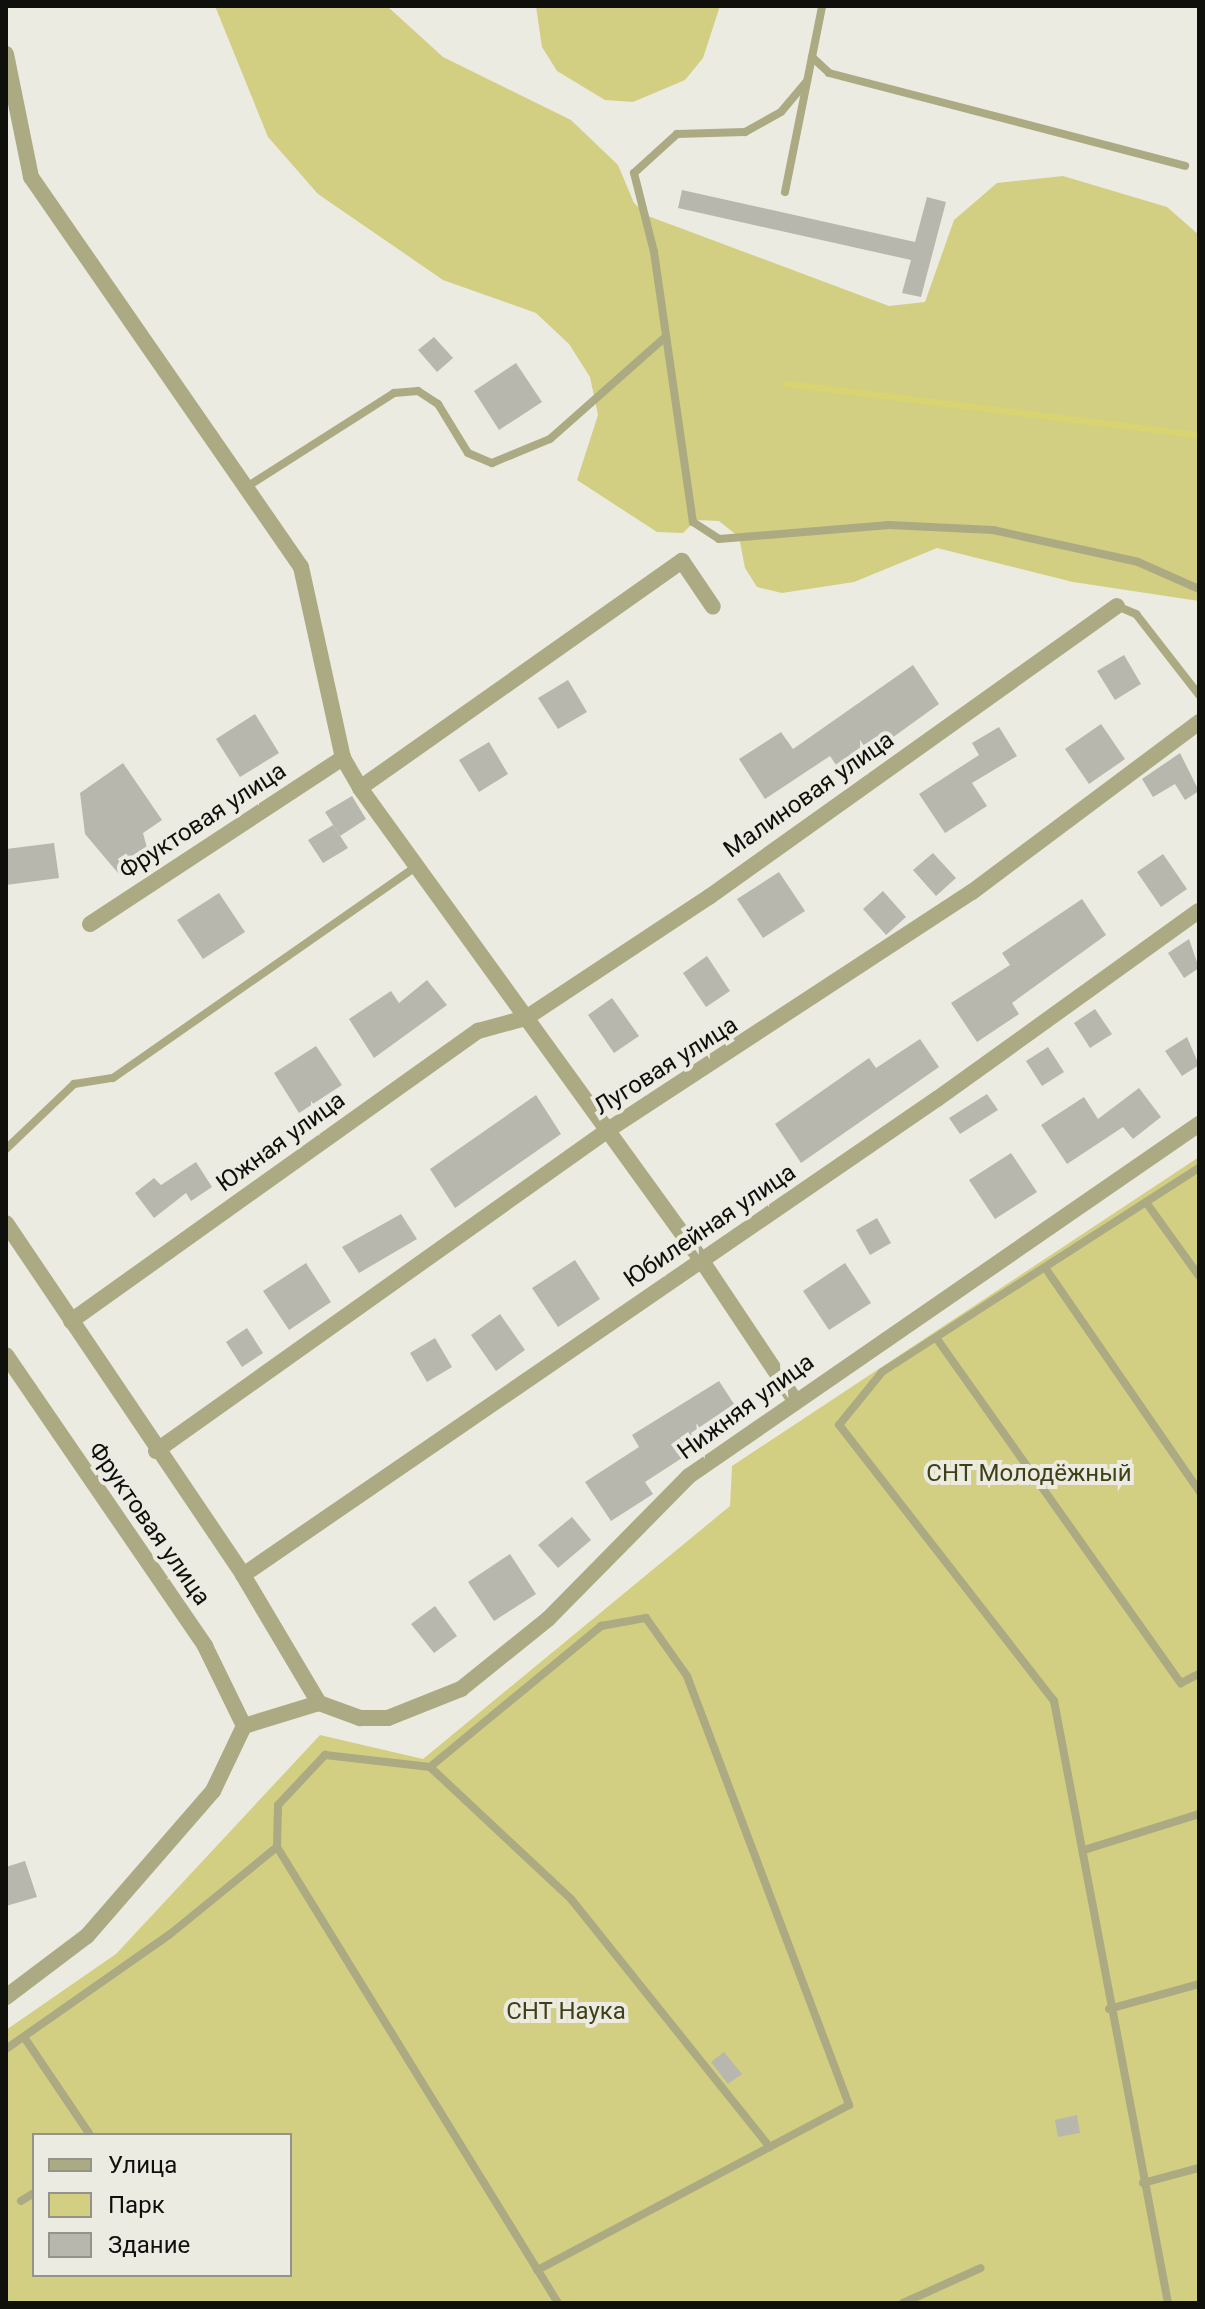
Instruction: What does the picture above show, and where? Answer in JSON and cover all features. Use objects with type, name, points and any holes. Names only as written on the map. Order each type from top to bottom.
[{"type":"street","points":[[6,54],[31,177],[248,486],[301,567],[343,758],[360,788],[702,1261],[794,1399]]},
{"type":"street","points":[[360,788],[682,561],[713,607]]},
{"type":"street","name":"Малиновая улица","points":[[526,1018],[709,897],[1117,606]]},
{"type":"street","name":"Луговая улица","points":[[156,1451],[608,1130],[972,892],[1199,722]]},
{"type":"street","name":"Фруктовая улица","points":[[90,924],[343,758]]},
{"type":"street","name":"Юбилейная улица","points":[[243,1575],[702,1261],[1199,911]]},
{"type":"street","name":"Южная улица","points":[[71,1321],[478,1031],[526,1018]]},
{"type":"street","name":"Нижняя улица","points":[[319,1703],[372,1720],[413,1712],[461,1689],[548,1619],[689,1476],[794,1399],[1199,1124]]},
{"type":"street","points":[[6,1223],[156,1451],[243,1575],[319,1703],[244,1726],[213,1791],[97,1925],[6,1997]]},
{"type":"street","name":"Фруктовая улица","points":[[6,1355],[196,1633],[244,1726]]},
{"type":"lane","points":[[785,192],[822,6]]},
{"type":"lane","points":[[812,57],[844,77],[1185,166]]},
{"type":"lane","points":[[807,81],[781,112],[745,132],[677,134],[634,173],[654,252],[663,339],[693,522],[719,539],[889,525],[993,530],[1138,562],[1199,589]]},
{"type":"lane","points":[[248,486],[394,393],[418,391],[438,404],[468,453],[492,463],[550,439],[663,339]]},
{"type":"lane","points":[[1117,606],[1136,614],[1199,695]]},
{"type":"lane","points":[[6,1149],[74,1084],[113,1078],[417,867]]},
{"type":"lane","points":[[1168,2303],[1109,2009],[1084,1850],[1054,1701],[839,1425],[882,1372],[1148,1205],[1199,1168]]},
{"type":"lane","points":[[1148,1205],[1199,1276]]},
{"type":"lane","points":[[1046,1269],[1199,1491]]},
{"type":"lane","points":[[937,1339],[1181,1683],[1199,1674]]},
{"type":"lane","points":[[430,1767],[601,1626],[646,1618],[687,1676],[849,2105],[537,2270]]},
{"type":"lane","points":[[558,2303],[277,1847],[278,1805],[325,1755],[430,1767],[571,1899],[770,2147]]},
{"type":"lane","points":[[1084,1850],[1199,1814]]},
{"type":"lane","points":[[6,2049],[169,1935],[277,1847]]},
{"type":"lane","points":[[1109,2009],[1199,1984]]},
{"type":"lane","points":[[24,2037],[89,2133]]},
{"type":"lane","points":[[1143,2183],[1199,2168]]},
{"type":"lane","points":[[21,2201],[32,2194]]},
{"type":"lane","points":[[903,2303],[981,2268]]},
{"type":"green space","points":[[215,6],[387,6],[443,57],[571,120],[618,165],[634,203],[648,216],[889,306],[925,302],[954,220],[997,183],[1063,176],[1167,207],[1199,235],[1199,601],[1073,582],[937,548],[854,582],[782,593],[757,587],[745,568],[739,537],[719,521],[696,520],[683,533],[657,532],[577,480],[598,415],[590,377],[569,344],[536,313],[443,280],[318,194],[268,137]]},
{"type":"green space","points":[[536,6],[720,6],[703,58],[685,80],[633,102],[605,100],[557,71],[542,47]]},
{"type":"green space","points":[[1199,1157],[1199,2303],[6,2303],[6,2030],[116,1954],[320,1735],[423,1759],[730,1506],[732,1466]]},
{"type":"building","points":[[682,190],[915,242],[927,197],[946,202],[921,297],[902,293],[911,260],[678,208]]},
{"type":"building","points":[[434,337],[453,358],[437,372],[418,350]]},
{"type":"building","points":[[516,363],[542,402],[499,430],[474,391]]},
{"type":"building","points":[[1124,655],[1141,684],[1115,700],[1097,671]]},
{"type":"building","points":[[913,665],[939,704],[842,774],[830,756],[765,799],[739,759],[781,732],[793,749]]},
{"type":"building","points":[[568,680],[587,712],[558,729],[538,698]]},
{"type":"building","points":[[255,714],[279,753],[240,777],[216,739]]},
{"type":"building","points":[[1101,724],[1125,759],[1089,784],[1065,749]]},
{"type":"building","points":[[999,727],[1017,756],[972,783],[987,806],[945,833],[919,794],[979,755],[972,743]]},
{"type":"building","points":[[489,742],[508,774],[479,792],[459,760]]},
{"type":"building","points":[[1180,753],[1199,791],[1185,800],[1175,784],[1153,797],[1142,779]]},
{"type":"building","points":[[123,763],[162,820],[143,833],[147,848],[118,873],[85,834],[80,793]]},
{"type":"building","points":[[352,796],[366,819],[340,836],[325,812]]},
{"type":"building","points":[[333,825],[348,848],[323,863],[308,840]]},
{"type":"building","points":[[54,843],[59,878],[6,885],[6,849]]},
{"type":"building","points":[[933,853],[956,878],[936,896],[913,870]]},
{"type":"building","points":[[1163,854],[1187,889],[1161,907],[1137,872]]},
{"type":"building","points":[[779,872],[805,911],[763,938],[737,899]]},
{"type":"building","points":[[883,891],[906,917],[886,935],[863,909]]},
{"type":"building","points":[[219,893],[245,932],[203,959],[177,920]]},
{"type":"building","points":[[1082,899],[1106,935],[1012,1003],[1019,1014],[977,1042],[951,1003],[1010,965],[1002,953]]},
{"type":"building","points":[[1189,939],[1199,968],[1184,978],[1168,953]]},
{"type":"building","points":[[707,956],[730,991],[706,1007],[683,973]]},
{"type":"building","points":[[427,980],[447,1005],[374,1058],[349,1019],[391,991],[399,1003]]},
{"type":"building","points":[[612,998],[639,1036],[614,1053],[588,1015]]},
{"type":"building","points":[[1095,1009],[1112,1034],[1090,1048],[1074,1023]]},
{"type":"building","points":[[1187,1037],[1199,1065],[1182,1076],[1165,1051]]},
{"type":"building","points":[[920,1039],[939,1067],[801,1163],[775,1124],[869,1058],[876,1068]]},
{"type":"building","points":[[316,1046],[342,1085],[299,1113],[274,1073]]},
{"type":"building","points":[[1048,1047],[1064,1072],[1042,1086],[1026,1061]]},
{"type":"building","points":[[1139,1088],[1161,1117],[1133,1139],[1123,1127],[1067,1164],[1041,1125],[1084,1097],[1098,1119]]},
{"type":"building","points":[[987,1094],[998,1110],[960,1134],[949,1118]]},
{"type":"building","points":[[536,1095],[561,1134],[455,1208],[430,1169]]},
{"type":"building","points":[[1011,1153],[1037,1192],[995,1219],[969,1180]]},
{"type":"building","points":[[196,1162],[212,1187],[191,1201],[186,1193],[154,1218],[135,1193],[154,1178],[161,1185]]},
{"type":"building","points":[[401,1214],[417,1239],[359,1273],[342,1247]]},
{"type":"building","points":[[877,1218],[891,1243],[870,1255],[856,1230]]},
{"type":"building","points":[[575,1260],[600,1299],[558,1327],[532,1288]]},
{"type":"building","points":[[306,1263],[331,1302],[289,1330],[263,1291]]},
{"type":"building","points":[[845,1263],[871,1303],[829,1330],[803,1291]]},
{"type":"building","points":[[500,1314],[525,1350],[496,1371],[471,1335]]},
{"type":"building","points":[[247,1328],[263,1353],[242,1367],[226,1342]]},
{"type":"building","points":[[435,1338],[452,1367],[427,1382],[410,1353]]},
{"type":"building","points":[[719,1381],[734,1404],[691,1433],[699,1447],[645,1482],[653,1494],[611,1521],[585,1482],[639,1447],[632,1435]]},
{"type":"building","points":[[572,1517],[591,1540],[558,1568],[538,1545]]},
{"type":"building","points":[[510,1554],[536,1594],[494,1621],[468,1582]]},
{"type":"building","points":[[435,1606],[457,1636],[434,1653],[411,1624]]},
{"type":"building","points":[[25,1861],[37,1897],[6,1906],[6,1867]]},
{"type":"building","points":[[724,2052],[742,2074],[728,2084],[711,2062]]},
{"type":"building","points":[[1077,2115],[1080,2133],[1058,2137],[1055,2120]]},
{"type":"waterway","points":[[787,384],[1199,435]]},
{"type":"park label","name":"СНТ Молодёжный","points":[[1029,1474]]},
{"type":"park label","name":"СНТ Наука","points":[[566,2012]]}]
